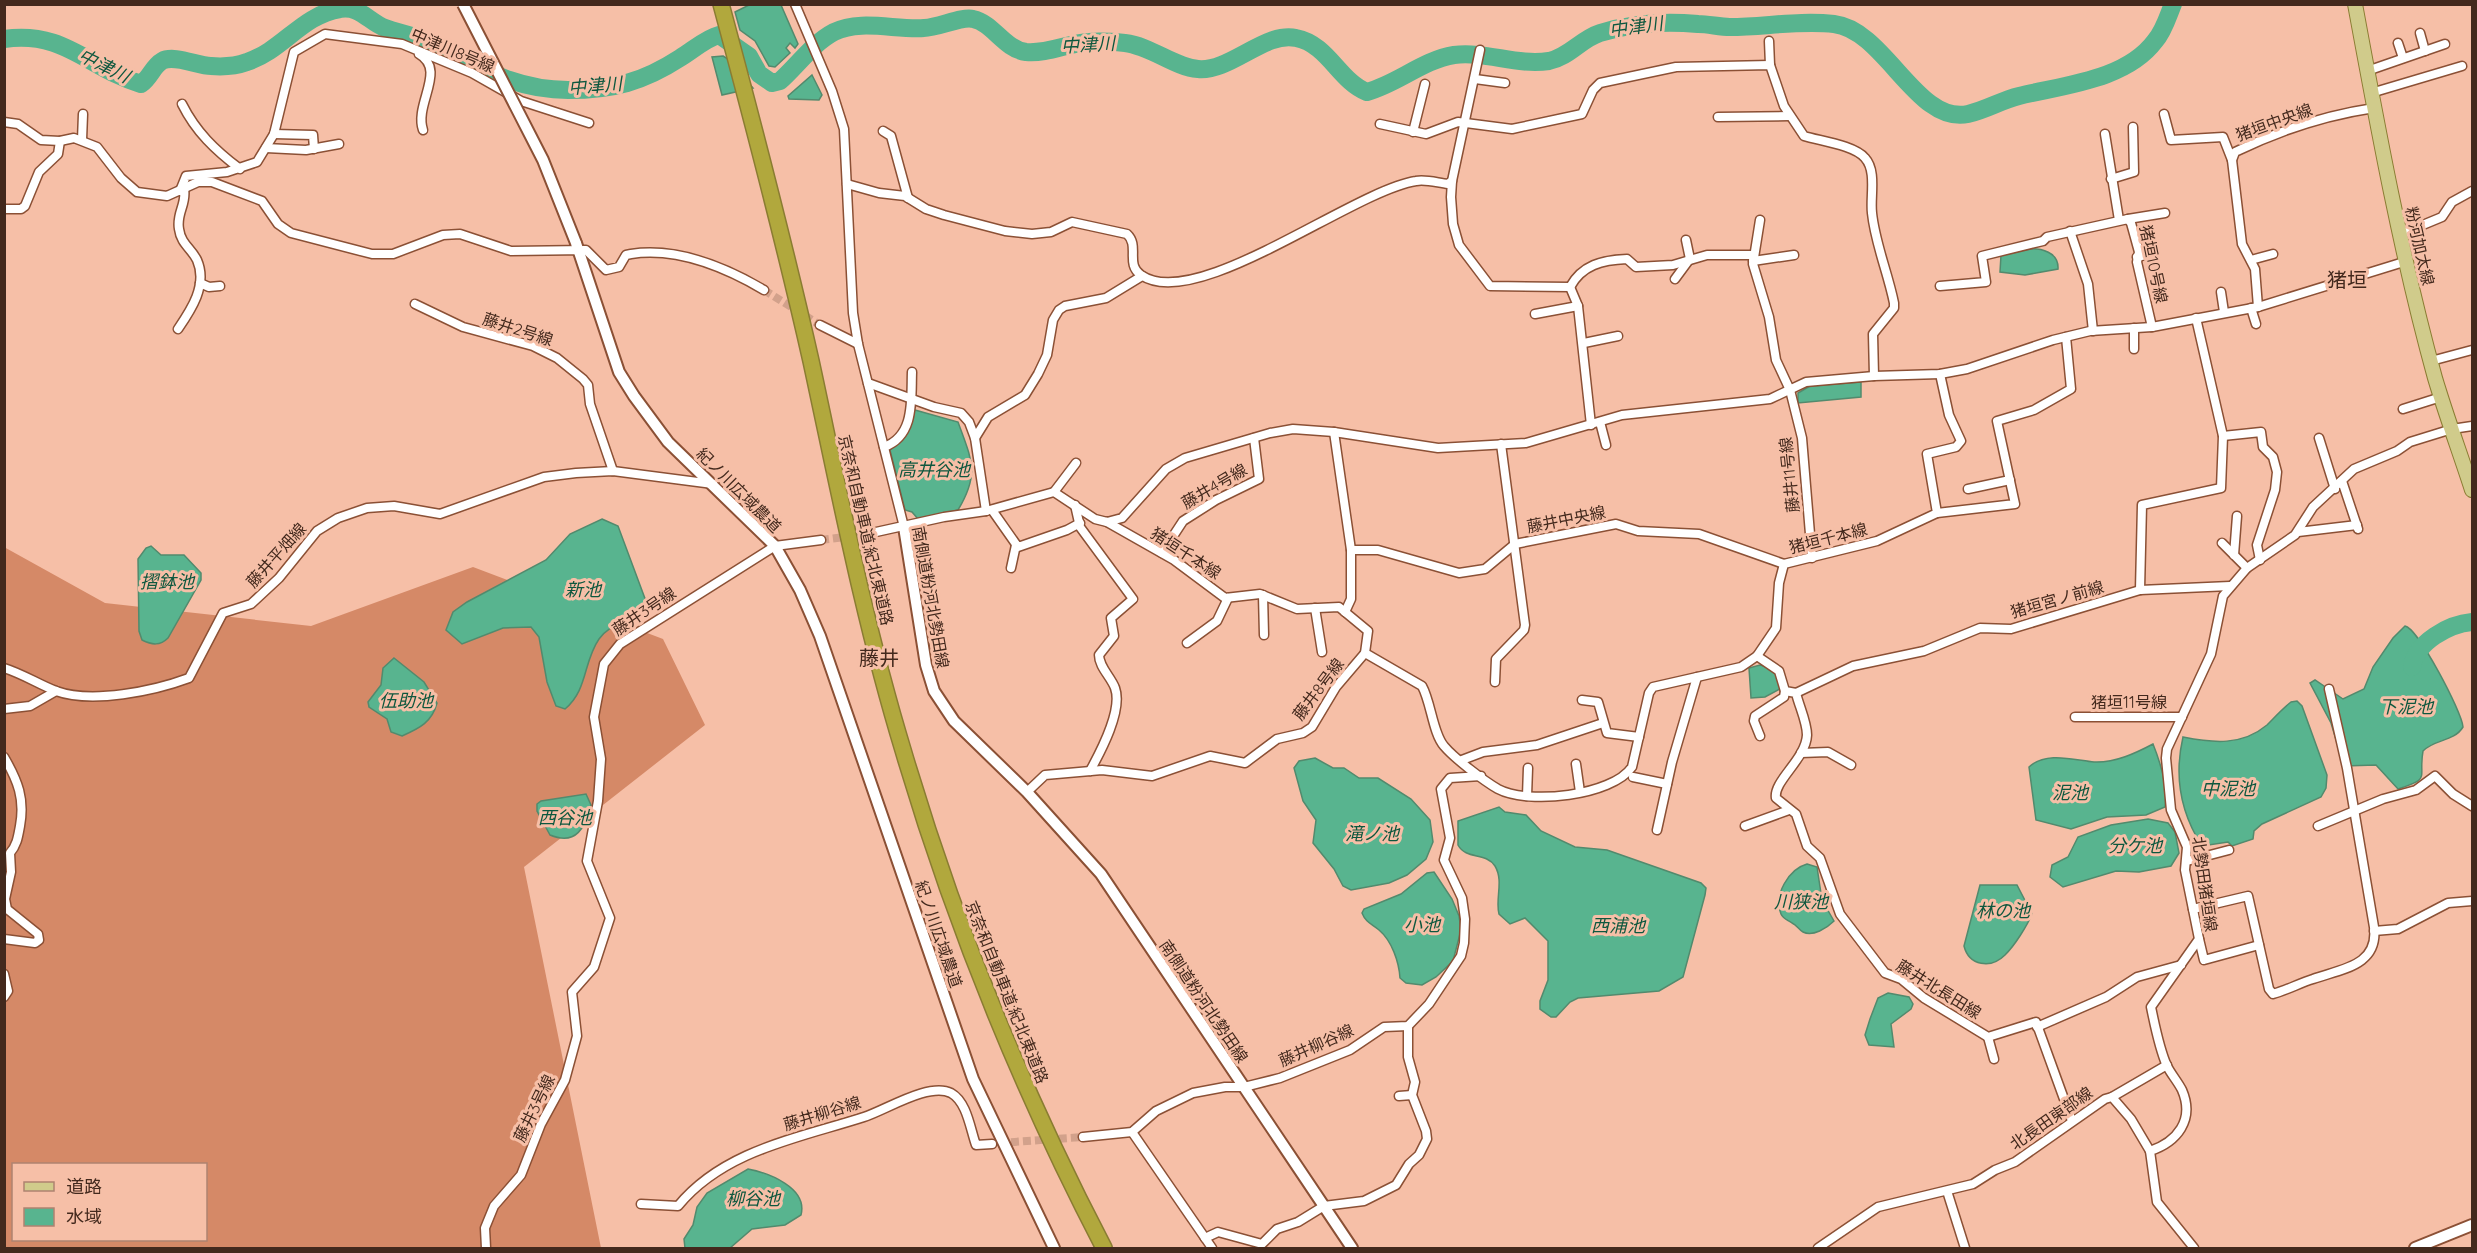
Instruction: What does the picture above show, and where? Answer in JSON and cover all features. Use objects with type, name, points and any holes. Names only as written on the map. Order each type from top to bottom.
[{"type":"highway","name":"京奈和自動車道;紀北東道路","points":[[721,4],[760,151],[810,360],[852,557],[899,737],[927,828],[996,1019],[1048,1136],[1104,1248]]},
{"type":"main road","name":"粉河加太線","points":[[2355,4],[2374,108],[2431,361],[2452,429],[2469,469],[2472,490]]},
{"type":"street","name":"紀ノ川広域農道","points":[[463,4],[543,160],[576,246],[619,373],[668,442],[775,546],[800,590],[820,636],[974,1079],[1050,1246]]},
{"type":"street","name":"南側道粉河北勢田線","points":[[795,4],[832,91],[844,129],[853,313],[858,345],[904,527],[926,665],[934,691],[954,721],[1028,792],[1101,873],[1352,1248]]},
{"type":"street","points":[[2420,33],[2426,51]]},
{"type":"street","name":"中津川8号線","points":[[182,190],[186,176],[240,169],[257,162],[274,134],[294,52],[307,42],[325,34],[397,43],[448,62],[498,86],[521,102],[589,123]]},
{"type":"street","points":[[1769,41],[1770,65],[1789,116],[1804,136],[1856,152],[1865,157],[1870,166],[1873,223],[1894,303],[1894,308],[1873,334],[1874,376]]},
{"type":"street","points":[[397,43],[424,58],[431,67],[432,77],[424,94],[423,130]]},
{"type":"street","points":[[2398,43],[2402,70]]},
{"type":"street","points":[[2367,71],[2445,44]]},
{"type":"street","points":[[1480,50],[1452,181],[1456,237],[1484,281],[1497,287],[1570,287]]},
{"type":"street","points":[[1380,124],[1426,134],[1466,121],[1512,129],[1582,114],[1593,90],[1600,83],[1676,67],[1770,65]]},
{"type":"street","points":[[2371,93],[2462,66]]},
{"type":"street","points":[[1476,77],[1506,83]]},
{"type":"street","points":[[1413,132],[1425,84]]},
{"type":"street","points":[[182,104],[198,132],[240,169]]},
{"type":"street","name":"猪垣中央線","points":[[2256,324],[2255,269],[2242,244],[2232,160],[2235,152],[2253,143],[2347,112],[2374,108]]},
{"type":"street","points":[[82,140],[83,114]]},
{"type":"street","points":[[2164,114],[2171,140],[2223,137],[2232,160]]},
{"type":"street","points":[[1718,117],[1789,116]]},
{"type":"street","points":[[4,122],[18,124],[41,140],[60,141],[74,138],[98,147],[128,186],[137,192],[158,196],[182,190],[198,182],[212,182],[262,201],[278,224],[291,233],[372,254],[393,254],[443,235],[460,234],[511,251],[576,246],[591,253],[606,270],[620,267],[626,255],[631,254],[685,257],[731,270],[764,290]]},
{"type":"street","points":[[2111,179],[2134,172],[2133,127]]},
{"type":"street","points":[[883,131],[891,136],[908,198]]},
{"type":"street","points":[[274,134],[313,135],[314,149]]},
{"type":"street","points":[[2105,134],[2111,179],[2123,219],[2165,213]]},
{"type":"street","points":[[4,209],[21,209],[25,206],[39,172],[58,154],[60,141]]},
{"type":"street","points":[[266,148],[314,149],[339,144]]},
{"type":"street","points":[[975,438],[988,417],[1025,394],[1047,355],[1053,320],[1059,310],[1081,302],[1106,298],[1142,276],[1173,281],[1233,267],[1387,189],[1419,180],[1448,184],[1452,181]]},
{"type":"street","points":[[847,184],[908,198],[944,215],[1021,234],[1051,232],[1072,222],[1127,234],[1132,242],[1132,264],[1142,276]]},
{"type":"street","points":[[178,329],[195,301],[200,283],[197,259],[181,239],[178,226],[177,213],[186,198],[182,190]]},
{"type":"street","points":[[2401,234],[2442,217],[2452,202],[2472,191]]},
{"type":"street","name":"猪垣10号線","points":[[1940,286],[1986,282],[1982,256],[2043,242],[2047,237],[2123,219],[2131,223],[2139,252],[2137,257],[2152,327]]},
{"type":"street","points":[[1753,258],[1760,220]]},
{"type":"street","points":[[2070,231],[2088,284],[2093,331]]},
{"type":"street","points":[[1675,279],[1690,259],[1686,240]]},
{"type":"street","points":[[2137,257],[2154,253]]},
{"type":"street","points":[[2251,260],[2273,254]]},
{"type":"street","points":[[1570,287],[1582,269],[1627,259],[1636,267],[1673,265],[1707,255],[1753,258],[1794,255]]},
{"type":"street","name":"藤井11号線","points":[[1753,258],[1769,317],[1776,360],[1790,390],[1802,438],[1812,558]]},
{"type":"street","points":[[1107,522],[1122,518],[1166,469],[1185,458],[1293,429],[1334,432],[1438,448],[1526,443],[1646,412],[1770,399],[1806,382],[1874,376],[1940,375],[1985,364],[2066,337],[2093,331],[2152,327],[2254,307],[2407,261]]},
{"type":"street","points":[[200,283],[209,287],[220,286]]},
{"type":"street","points":[[1570,287],[1578,306],[1596,424],[1606,445]]},
{"type":"street","points":[[2222,292],[2224,312]]},
{"type":"street","name":"藤井2号線","points":[[415,304],[463,327],[533,346],[557,358],[583,379],[588,385],[590,404],[613,471]]},
{"type":"street","points":[[1535,314],[1578,306]]},
{"type":"street","points":[[2140,590],[2142,505],[2221,488],[2223,436],[2196,318]]},
{"type":"street","points":[[820,325],[858,345]]},
{"type":"street","points":[[2134,328],[2134,349]]},
{"type":"street","points":[[1584,343],[1618,336]]},
{"type":"street","points":[[1940,375],[1949,415],[1961,441],[1956,447],[1927,454],[1937,513],[2015,504],[1996,421],[2034,410],[2072,389],[2066,337]]},
{"type":"street","points":[[2431,361],[2472,350]]},
{"type":"street","points":[[884,447],[895,443],[904,433],[910,413],[912,372]]},
{"type":"street","points":[[867,383],[912,397],[934,407],[961,413],[969,422],[975,438],[989,511],[1018,547],[1067,530],[1080,523]]},
{"type":"street","points":[[2403,409],[2441,397]]},
{"type":"street","name":"北勢田猪垣線","points":[[2150,1151],[2171,1142],[2181,1133],[2185,1101],[2167,1065],[2151,1007],[2199,939],[2185,870],[2187,861],[2184,835],[2171,810],[2167,749],[2211,654],[2220,606],[2230,586],[2247,568],[2298,532],[2313,507],[2354,469],[2397,451],[2405,444],[2452,429],[2472,426]]},
{"type":"street","points":[[1334,432],[1351,550],[1351,599],[1345,612],[1368,631],[1365,653]]},
{"type":"street","points":[[2223,436],[2261,432],[2263,447],[2276,464],[2275,490],[2257,545],[2260,560]]},
{"type":"street","name":"藤井4号線","points":[[1162,553],[1183,521],[1216,500],[1259,479],[1254,438]]},
{"type":"street","points":[[2319,438],[2335,489]]},
{"type":"street","points":[[1495,682],[1497,659],[1524,630],[1525,625],[1501,444]]},
{"type":"street","points":[[867,534],[944,517],[989,511],[1054,492],[1076,463]]},
{"type":"street","points":[[545,470],[558,475]]},
{"type":"street","name":"藤井平畑線","points":[[4,668],[56,691],[80,695],[129,693],[170,685],[189,678],[223,613],[251,604],[279,578],[317,531],[338,518],[367,508],[394,506],[440,514],[493,493],[558,475],[613,471],[714,485]]},
{"type":"street","points":[[1968,489],[2010,480]]},
{"type":"street","points":[[2298,532],[2357,527],[2342,481]]},
{"type":"street","name":"猪垣千本線","points":[[1054,492],[1095,519],[1107,522],[1162,553],[1228,598],[1263,595],[1297,609],[1339,608],[1345,612]]},
{"type":"street","points":[[1076,505],[1080,523],[1131,594],[1130,602]]},
{"type":"street","name":"猪垣千本線","points":[[1365,653],[1422,686],[1442,746],[1499,789],[1527,796],[1580,792],[1614,782],[1628,773],[1632,767],[1649,693],[1653,687],[1741,667],[1757,656],[1776,628],[1779,583],[1784,564],[1895,535],[1937,513]]},
{"type":"street","points":[[2234,555],[2237,516]]},
{"type":"street","name":"藤井中央線","points":[[1351,550],[1362,548],[1389,552],[1419,563],[1459,573],[1485,569],[1514,546],[1616,524],[1638,531],[1698,534],[1784,564]]},
{"type":"street","points":[[775,546],[821,540]]},
{"type":"street","points":[[2222,543],[2247,568]]},
{"type":"street","points":[[1011,568],[1016,545]]},
{"type":"street","name":"藤井3号線","points":[[486,1248],[485,1228],[494,1206],[521,1175],[541,1124],[561,1090],[577,1036],[572,992],[594,967],[609,924],[606,904],[587,861],[598,801],[601,759],[594,717],[604,664],[620,644],[775,546]]},
{"type":"street","name":"猪垣宮ノ前線","points":[[1796,693],[1853,666],[1924,651],[1980,628],[2011,628],[2140,590],[2230,586]]},
{"type":"street","points":[[1263,595],[1264,636]]},
{"type":"street","points":[[1090,658],[1101,651],[1114,636],[1111,618],[1138,596]]},
{"type":"street","points":[[1187,643],[1217,621],[1228,598]]},
{"type":"street","points":[[1315,608],[1322,652]]},
{"type":"street","points":[[1090,771],[1101,751],[1115,715],[1118,698],[1098,658],[1101,651]]},
{"type":"street","name":"藤井8号線","points":[[1028,792],[1045,775],[1090,771],[1152,776],[1210,756],[1245,763],[1277,739],[1303,733],[1312,727],[1336,687],[1365,653]]},
{"type":"street","points":[[1757,656],[1779,671],[1785,691],[1784,697],[1755,716],[1754,721],[1760,736]]},
{"type":"street","points":[[1657,830],[1667,784],[1697,677]]},
{"type":"street","points":[[2193,909],[2248,896],[2273,994],[2360,963],[2373,947],[2374,931],[2352,813],[2347,768],[2329,690]]},
{"type":"street","points":[[4,709],[30,706],[56,691]]},
{"type":"street","points":[[1785,691],[1796,693]]},
{"type":"street","name":"藤井北長田線","points":[[1796,693],[1807,735],[1802,753],[1776,793],[1779,802],[1796,814],[1807,846],[1820,858],[1840,914],[1885,973],[1901,979],[1924,998],[1988,1037],[2036,1022],[2037,1026],[2106,997],[2137,977],[2181,965]]},
{"type":"street","points":[[1582,700],[1598,702],[1607,733],[1639,737]]},
{"type":"street","name":"猪垣11号線","points":[[2075,717],[2182,717]]},
{"type":"street","points":[[1462,760],[1483,752],[1537,745],[1603,723]]},
{"type":"street","points":[[1802,753],[1828,752],[1851,765]]},
{"type":"street","points":[[4,757],[17,780],[23,804],[16,846],[10,853],[11,872],[5,899],[7,909],[38,934],[39,940],[34,943],[4,939]]},
{"type":"street","points":[[1576,764],[1580,792]]},
{"type":"street","points":[[1527,796],[1528,768]]},
{"type":"street","points":[[1205,1238],[1218,1232],[1262,1244],[1277,1229],[1298,1222],[1324,1206],[1364,1201],[1396,1185],[1409,1164],[1419,1155],[1427,1139],[1422,1117],[1412,1095],[1415,1082],[1408,1057],[1408,1026],[1429,1004],[1461,956],[1464,944],[1465,919],[1462,898],[1444,860],[1450,838],[1441,789],[1450,778],[1481,776]]},
{"type":"street","points":[[2318,826],[2383,799],[2416,790],[2435,776],[2453,794],[2472,806]]},
{"type":"street","points":[[1633,777],[1667,784]]},
{"type":"street","points":[[1745,826],[1789,810]]},
{"type":"street","points":[[2187,861],[2229,850]]},
{"type":"street","points":[[2374,931],[2398,929],[2448,903],[2472,901]]},
{"type":"street","points":[[2199,939],[2204,960],[2259,945]]},
{"type":"street","points":[[4,974],[8,992],[4,997]]},
{"type":"street","name":"藤井柳谷線","points":[[1132,1132],[1156,1111],[1193,1093],[1225,1087],[1244,1087],[1280,1078],[1350,1050],[1384,1027],[1408,1026]]},
{"type":"street","points":[[2037,1026],[2072,1121]]},
{"type":"street","points":[[1988,1037],[1994,1059]]},
{"type":"street","points":[[2112,1097],[2167,1065]]},
{"type":"street","name":"藤井柳谷線","points":[[641,1204],[678,1206],[711,1177],[753,1153],[799,1135],[865,1117],[926,1092],[949,1092],[961,1100],[976,1145],[992,1144]]},
{"type":"street","points":[[1399,1096],[1412,1095]]},
{"type":"street","name":"北長田東部線","points":[[1818,1248],[1878,1207],[1972,1184],[1995,1170],[2015,1162],[2072,1121],[2112,1097],[2131,1119],[2150,1151]]},
{"type":"street","points":[[1083,1137],[1132,1132],[1212,1248]]},
{"type":"street","points":[[2150,1151],[2157,1203],[2190,1247]]},
{"type":"street","points":[[1947,1191],[1965,1248]]},
{"type":"street","points":[[2415,1248],[2472,1224]]},
{"type":"shaded area","points":[[4,547],[105,603],[311,626],[473,567],[663,639],[705,725],[524,867],[601,1248],[5,1248]]},
{"type":"water","points":[[749,5],[781,5],[798,44],[795,48],[790,43],[786,48],[790,53],[775,67],[769,66],[755,41],[740,30],[735,12]]},
{"type":"water","points":[[723,56],[753,88],[722,95],[712,57]]},
{"type":"water","points":[[812,75],[822,95],[819,100],[789,99],[788,96]]},
{"type":"water","points":[[2028,249],[2048,252],[2056,259],[2058,269],[2025,275],[2000,272],[2001,255]]},
{"type":"water","points":[[1861,382],[1861,397],[1798,403],[1798,393],[1810,386]]},
{"type":"water","name":"高井谷池","points":[[915,410],[958,422],[972,467],[969,486],[958,510],[918,519],[912,512],[905,510],[890,450],[896,445]]},
{"type":"water","name":"新池","points":[[602,519],[618,526],[647,604],[636,614],[604,633],[599,639],[590,657],[582,685],[565,709],[556,706],[547,682],[539,637],[531,627],[503,628],[462,644],[446,630],[453,612],[467,602],[546,560],[570,534]]},
{"type":"water","name":"摺鉢池","points":[[151,546],[161,555],[184,555],[201,573],[201,580],[168,638],[156,644],[142,640],[139,631],[138,559],[146,548]]},
{"type":"water","name":"下泥池","points":[[2405,626],[2411,630],[2429,655],[2455,705],[2463,727],[2449,738],[2423,751],[2420,780],[2398,789],[2376,765],[2344,766],[2331,723],[2310,683],[2315,680],[2343,699],[2364,689],[2373,667],[2393,638]]},
{"type":"water","name":"伍助池","points":[[394,658],[424,682],[437,703],[432,715],[424,724],[402,736],[391,732],[387,719],[369,707],[368,702],[381,685],[383,668]]},
{"type":"water","points":[[1760,665],[1775,673],[1779,679],[1780,689],[1765,697],[1751,698],[1749,668]]},
{"type":"water","name":"中泥池","points":[[2297,701],[2302,706],[2327,775],[2326,788],[2321,797],[2262,824],[2254,831],[2253,839],[2232,846],[2228,842],[2202,846],[2188,820],[2181,793],[2179,766],[2183,737],[2205,741],[2227,741],[2248,737],[2267,725],[2291,702]]},
{"type":"water","name":"泥池","points":[[2153,744],[2163,775],[2166,791],[2165,807],[2146,815],[2107,817],[2071,829],[2036,820],[2029,767],[2036,762],[2052,758],[2094,762],[2110,761]]},
{"type":"water","name":"滝ノ池","points":[[1315,758],[1333,768],[1344,768],[1359,778],[1378,778],[1411,799],[1430,820],[1433,842],[1426,859],[1407,875],[1389,883],[1351,890],[1343,886],[1334,869],[1313,843],[1316,820],[1303,801],[1294,768],[1299,761]]},
{"type":"water","name":"西谷池","points":[[586,794],[591,805],[583,827],[567,838],[550,835],[537,811],[537,804],[541,801]]},
{"type":"water","name":"西浦池","points":[[1499,807],[1505,812],[1526,815],[1541,831],[1575,847],[1607,850],[1701,883],[1706,888],[1705,895],[1683,977],[1659,991],[1578,998],[1570,1002],[1556,1017],[1551,1017],[1540,1009],[1540,1001],[1548,980],[1548,941],[1525,918],[1510,924],[1499,914],[1499,878],[1495,866],[1487,859],[1466,853],[1458,845],[1458,821]]},
{"type":"water","name":"分ケ池","points":[[2148,819],[2168,823],[2175,832],[2179,853],[2171,866],[2139,872],[2116,871],[2063,887],[2050,877],[2052,865],[2068,857],[2078,837],[2111,825]]},
{"type":"water","name":"川狭池","points":[[1807,864],[1817,867],[1822,900],[1834,921],[1815,933],[1803,932],[1784,918],[1779,907],[1784,884],[1794,871]]},
{"type":"water","name":"小池","points":[[1434,872],[1452,899],[1459,916],[1461,930],[1453,961],[1436,977],[1422,985],[1406,983],[1400,978],[1398,965],[1388,940],[1367,921],[1362,913],[1364,909],[1401,894],[1427,873]]},
{"type":"water","name":"林の池","points":[[1980,885],[2017,885],[2032,914],[2009,951],[1999,959],[1987,964],[1971,958],[1964,946]]},
{"type":"water","points":[[1888,993],[1909,997],[1913,1004],[1911,1009],[1891,1024],[1894,1047],[1869,1045],[1865,1035],[1870,1019],[1878,998]]},
{"type":"water","name":"柳谷池","points":[[748,1169],[785,1183],[799,1197],[802,1205],[801,1215],[785,1225],[752,1229],[730,1248],[685,1248],[684,1239],[693,1225],[697,1207],[707,1193]]},
{"type":"waterway","name":"中津川","points":[[4,39],[44,40],[60,45],[141,84],[159,63],[167,59],[216,66],[247,62],[271,50],[314,18],[347,8],[353,9],[385,28],[422,40],[512,81],[548,89],[584,90],[640,79],[719,35],[749,56],[759,74],[772,83],[780,81],[826,37],[844,28],[855,26],[924,28],[973,19],[987,25],[1011,46],[1026,52],[1089,42],[1125,43],[1144,48],[1180,65],[1198,69],[1210,68],[1235,59],[1272,40],[1284,37],[1296,38],[1317,47],[1349,80],[1367,92],[1389,84],[1432,62],[1454,55],[1478,55],[1525,62],[1549,61],[1563,56],[1600,33],[1636,25],[1674,23],[1730,27],[1821,23],[1834,24],[1852,30],[1869,42],[1917,92],[1933,105],[1950,114],[1968,114],[2013,98],[2093,79],[2128,64],[2143,54],[2158,37],[2173,4]]},
{"type":"waterway","points":[[2412,667],[2415,658],[2427,642],[2453,626],[2472,622]]},
{"type":"tunnel","points":[[764,290],[820,325]]},
{"type":"tunnel","points":[[821,540],[867,534]]},
{"type":"tunnel","points":[[999,1143],[1083,1137]]},
{"type":"district","name":"猪垣","points":[[2347,280]]},
{"type":"district","name":"藤井","points":[[879,658]]}]
